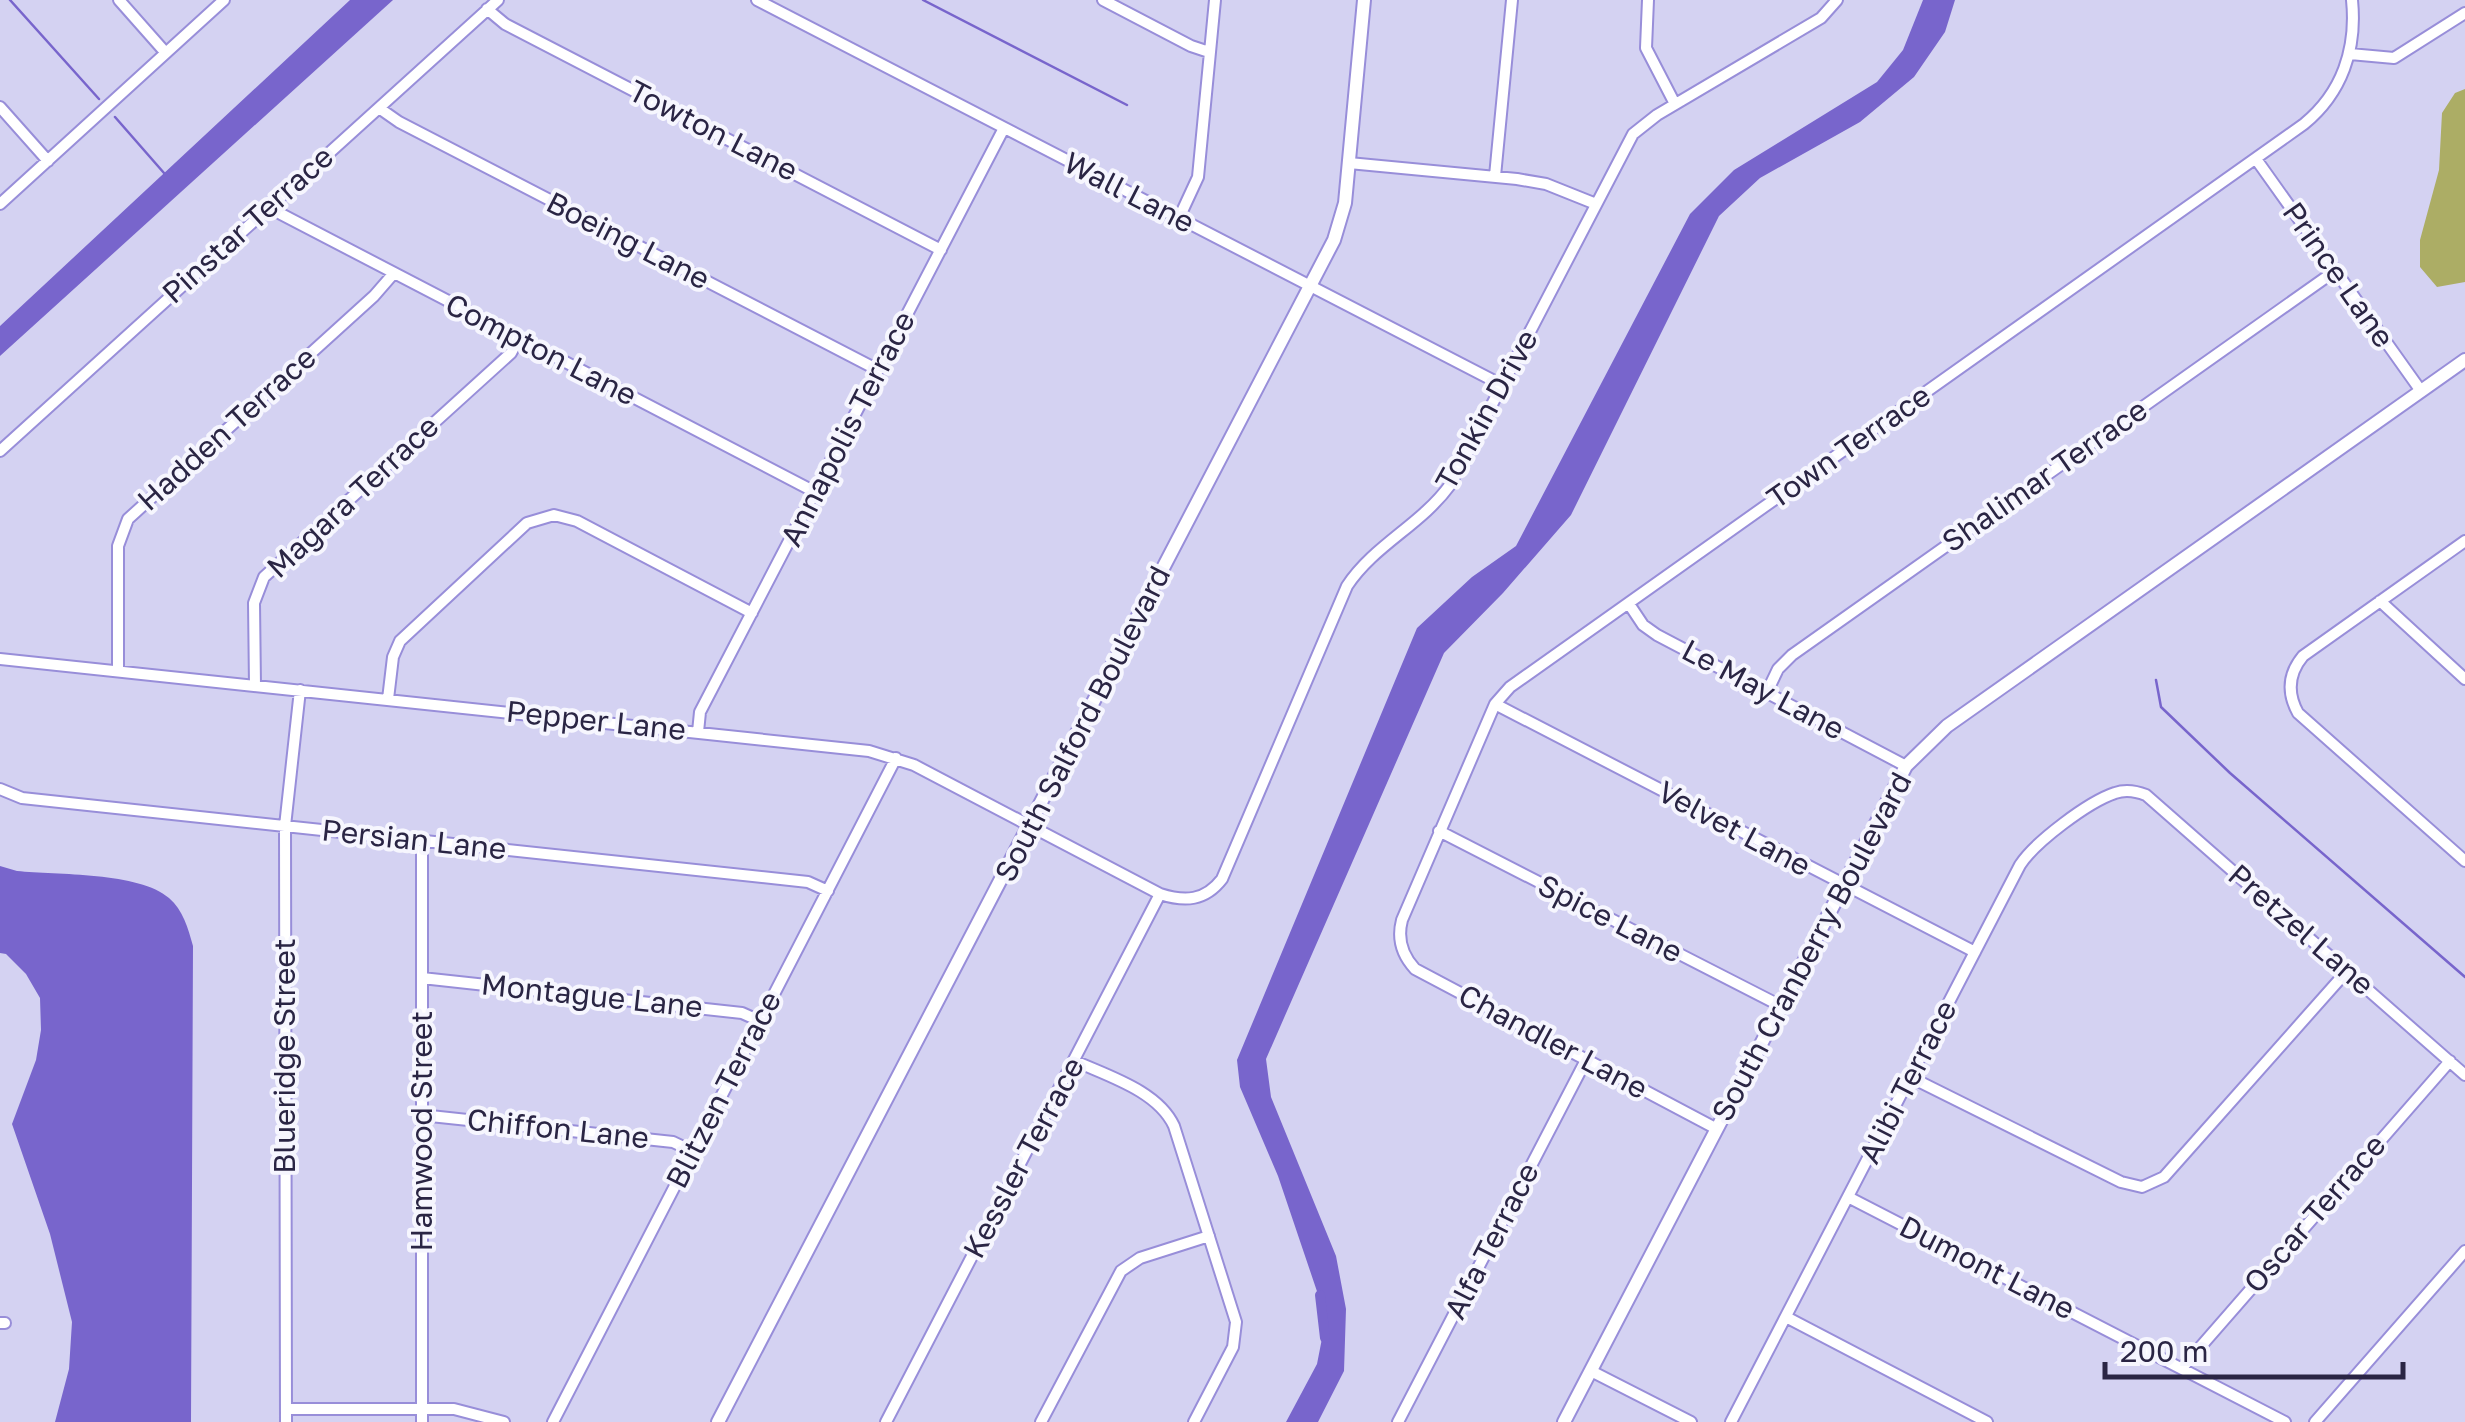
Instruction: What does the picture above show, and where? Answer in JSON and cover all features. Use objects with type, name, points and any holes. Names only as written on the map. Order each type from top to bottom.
[{"type":"street","points":[[119,0],[165,52]]},
{"type":"street","points":[[0,204],[224,0]]},
{"type":"street","name":"Pinstar Terrace","points":[[0,451],[498,0]]},
{"type":"street","name":"Wall Lane","points":[[757,0],[1502,385]]},
{"type":"street","points":[[1103,0],[1209,52]]},
{"type":"street","points":[[1179,218],[1198,177],[1215,0]]},
{"type":"street","name":"South Salford Boulevard","points":[[718,1422],[1341,224],[1364,0]]},
{"type":"street","points":[[1495,176],[1512,0]]},
{"type":"street","points":[[1648,0],[1648,54],[1675,104]]},
{"type":"street","name":"Tonkin Drive","points":[[1160,894],[1180,900],[1199,898],[1222,879],[1346,586],[1363,564],[1445,492],[1633,134],[1675,104],[1821,18],[1836,0]]},
{"type":"street","name":"Town Terrace","points":[[1400,944],[1402,920],[1439,831],[1494,704],[1510,687],[2256,159],[2322,108],[2338,85],[2350,54],[2352,0]]},
{"type":"street","name":"Towton Lane","points":[[487,9],[505,24],[941,250]]},
{"type":"street","points":[[2350,54],[2394,58],[2460,16],[2465,32]]},
{"type":"street","points":[[0,107],[48,161]]},
{"type":"street","name":"Boeing Lane","points":[[380,108],[399,122],[878,370]]},
{"type":"street","name":"Annapolis Terrace","points":[[698,732],[700,712],[1004,128]]},
{"type":"street","name":"Prince Lane","points":[[2256,159],[2421,391]]},
{"type":"street","points":[[1349,163],[1546,184],[1596,204]]},
{"type":"street","name":"Compton Lane","points":[[272,202],[281,214],[815,492]]},
{"type":"street","name":"Shalimar Terrace","points":[[1767,692],[1778,669],[1792,655],[2335,271]]},
{"type":"street","name":"Hadden Terrace","points":[[118,671],[118,546],[128,519],[374,296],[394,273]]},
{"type":"street","name":"Magara Terrace","points":[[255,686],[254,604],[264,578],[511,353],[519,338]]},
{"type":"street","name":"South Cranberry Boulevard","points":[[1564,1422],[1906,766],[1947,726],[2465,360]]},
{"type":"street","points":[[388,699],[395,649],[408,632],[527,523],[544,516],[577,521],[752,613]]},
{"type":"street","points":[[2465,542],[2303,656],[2291,678],[2291,697],[2298,713],[2465,861]]},
{"type":"street","points":[[2380,601],[2465,680]]},
{"type":"street","name":"Le May Lane","points":[[1629,604],[1643,625],[1657,636],[1906,766]]},
{"type":"street","name":"Pepper Lane","points":[[0,659],[869,751],[896,758],[1160,894]]},
{"type":"street","name":"Blueridge Street","points":[[286,1422],[285,826],[300,690]]},
{"type":"street","name":"Velvet Lane","points":[[1494,704],[1975,952]]},
{"type":"street","name":"Blitzen Terrace","points":[[553,1422],[896,758]]},
{"type":"street","name":"Persian Lane","points":[[0,789],[22,798],[808,882],[828,891]]},
{"type":"street","name":"Alibi Terrace","points":[[1731,1422],[2029,851],[2109,795],[2134,791]]},
{"type":"street","name":"Pretzel Lane","points":[[2134,791],[2146,795],[2465,1074]]},
{"type":"street","name":"Spice Lane","points":[[1439,831],[1781,1006]]},
{"type":"street","name":"Hamwood Street","points":[[422,841],[422,1422]]},
{"type":"street","name":"Kessler Terrace","points":[[886,1422],[1160,894]]},
{"type":"street","name":"Chandler Lane","points":[[1400,944],[1415,970],[1717,1128]]},
{"type":"street","points":[[1910,1077],[2134,1186],[2154,1184],[2347,971]]},
{"type":"street","name":"Montague Lane","points":[[422,978],[742,1013],[760,1021]]},
{"type":"street","name":"Alfa Terrace","points":[[1398,1422],[1586,1060]]},
{"type":"street","points":[[1075,1061],[1152,1099],[1166,1111],[1209,1236],[1234,1315],[1236,1336],[1194,1422]]},
{"type":"street","name":"Oscar Terrace","points":[[2182,1368],[2450,1061]]},
{"type":"street","name":"Chiffon Lane","points":[[421,1115],[673,1142],[692,1151]]},
{"type":"street","name":"Dumont Lane","points":[[1848,1198],[2285,1422]]},
{"type":"street","points":[[1041,1422],[1122,1271],[1140,1258],[1209,1236]]},
{"type":"street","points":[[2315,1422],[2465,1250]]},
{"type":"street","points":[[1786,1318],[1986,1422]]},
{"type":"street","points":[[1591,1371],[1692,1422]]},
{"type":"street","points":[[286,1409],[465,1410],[504,1422]]},
{"type":"shaded area","points":[[350,0],[393,0],[0,356],[0,326]]},
{"type":"shaded area","points":[[1923,0],[1955,0],[1945,32],[1914,77],[1860,122],[1760,178],[1719,216],[1571,515],[1444,653],[1266,1059],[1271,1097],[1336,1256],[1346,1309],[1344,1371],[1318,1422],[1286,1422],[1317,1364],[1326,1318],[1278,1176],[1240,1087],[1237,1060],[1417,628],[1472,577],[1516,546],[1690,214],[1734,170],[1877,82],[1903,50]]},
{"type":"shaded area","points":[[2465,89],[2465,282],[2437,287],[2420,267],[2420,240],[2439,170],[2442,113],[2455,93]]},
{"type":"shaded area","points":[[0,866],[138,883],[169,898],[187,926],[193,946],[191,1422],[55,1422],[69,1369],[72,1322],[50,1234],[12,1124],[36,1060],[41,1030],[40,998],[26,974],[0,953]]},
{"type":"waterway","points":[[10,0],[99,99]]},
{"type":"waterway","points":[[923,0],[1127,105]]},
{"type":"waterway","points":[[115,117],[164,173]]},
{"type":"waterway","points":[[2156,680],[2161,707],[2230,773],[2465,977]]},
{"type":"waterway","points":[[1320,1295],[1325,1338]]}]
